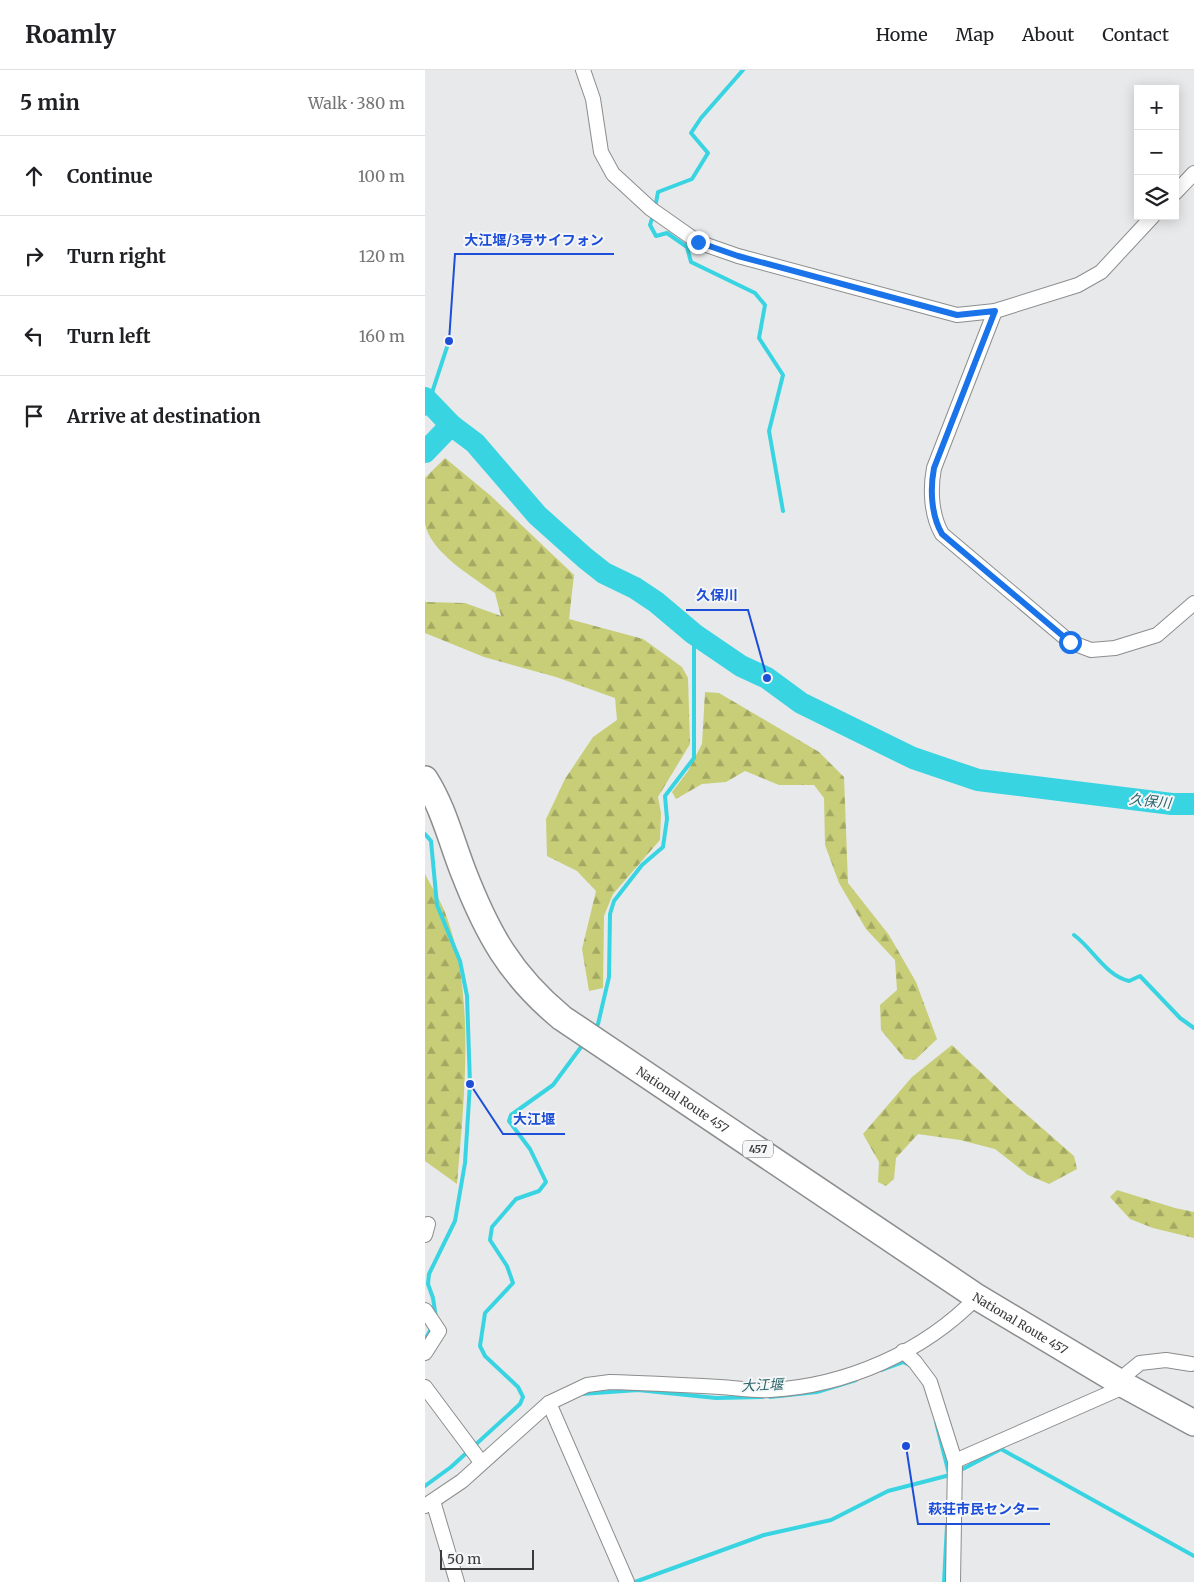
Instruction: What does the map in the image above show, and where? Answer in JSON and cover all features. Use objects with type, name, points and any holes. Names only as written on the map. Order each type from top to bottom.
[{"type":"highway","name":"National Route 457","points":[[425,779],[448,828],[482,915],[507,962],[536,996],[562,1018],[977,1297],[1122,1384],[1194,1423]]},
{"type":"street","points":[[583,70],[593,99],[601,152],[613,174],[651,209],[698,242],[738,256],[957,315],[995,311],[1078,285],[1101,272],[1149,220]]},
{"type":"street","points":[[1179,189],[1194,173]]},
{"type":"street","points":[[995,311],[934,468],[931,484],[935,524],[942,534],[1070,642],[1091,650],[1115,648],[1157,635],[1194,604]]},
{"type":"street","points":[[457,1582],[429,1503],[461,1481],[549,1402],[587,1385],[610,1382],[770,1390],[833,1381],[876,1367],[956,1318],[977,1297]]},
{"type":"street","points":[[425,1310],[439,1331],[425,1354]]},
{"type":"street","points":[[903,1351],[915,1362],[930,1382],[955,1461],[953,1582]]},
{"type":"street","points":[[955,1461],[1122,1384],[1140,1363],[1166,1360],[1191,1364]]},
{"type":"street","points":[[425,1387],[481,1462]]},
{"type":"street","points":[[549,1402],[627,1582]]},
{"type":"green space","points":[[445,458],[491,496],[574,575],[569,619],[643,639],[682,667],[688,678],[690,744],[658,797],[661,813],[660,840],[613,894],[604,916],[603,988],[589,991],[582,949],[596,891],[577,871],[547,856],[546,819],[565,779],[593,737],[617,720],[615,698],[556,677],[484,657],[425,633],[425,602],[465,603],[501,616],[495,593],[465,572],[444,554],[435,545],[425,524],[425,478]]},
{"type":"green space","points":[[705,692],[719,693],[819,752],[844,777],[848,883],[889,935],[916,982],[937,1039],[915,1060],[905,1059],[881,1030],[880,1005],[897,990],[895,960],[866,929],[839,883],[825,845],[824,798],[814,785],[779,785],[745,771],[726,782],[702,784],[676,799],[672,792],[688,771],[702,744]]},
{"type":"green space","points":[[425,874],[446,915],[455,946],[465,1013],[465,1083],[457,1184],[425,1161]]},
{"type":"green space","points":[[952,1045],[1010,1100],[1074,1156],[1077,1169],[1049,1184],[1028,1175],[995,1149],[960,1140],[918,1134],[896,1158],[894,1179],[886,1186],[878,1182],[879,1162],[863,1134],[912,1077]]},
{"type":"green space","points":[[1117,1190],[1194,1212],[1194,1238],[1153,1228],[1130,1219],[1110,1197]]},
{"type":"waterway","points":[[655,208],[658,192],[692,179],[708,153],[691,133],[701,118],[743,70]]},
{"type":"waterway","points":[[653,215],[650,225],[656,236],[667,233],[687,247],[691,262],[755,293],[765,305],[759,338],[783,375],[769,431],[783,511]]},
{"type":"waterway","points":[[425,414],[449,341]]},
{"type":"waterway","name":"久保川","points":[[425,398],[451,425],[475,443],[537,515],[585,558],[604,573],[635,588],[656,602],[694,634],[741,666],[767,678],[801,703],[913,758],[978,780],[1172,804],[1194,804]]},
{"type":"waterway","points":[[425,452],[451,425]]},
{"type":"waterway","points":[[594,1030],[598,1024],[609,977],[610,914],[614,901],[642,865],[663,847],[667,819],[665,796],[694,758],[694,634]]},
{"type":"waterway","name":"大江堰","points":[[425,834],[431,841],[437,905],[460,961],[467,996],[470,1084],[465,1163],[455,1221],[429,1274],[428,1284],[433,1298],[436,1318]]},
{"type":"waterway","points":[[1074,935],[1106,968],[1121,978],[1129,981],[1140,976],[1180,1018],[1194,1028]]},
{"type":"waterway","points":[[425,1486],[451,1467],[520,1404],[523,1397],[518,1387],[485,1356],[480,1346],[485,1313],[513,1283],[507,1266],[490,1240],[492,1227],[516,1199],[539,1191],[546,1182],[530,1149],[509,1121],[511,1115],[553,1085],[584,1043]]},
{"type":"waterway","name":"大江堰","points":[[425,1340],[432,1327]]},
{"type":"waterway","name":"大江堰","points":[[881,1370],[903,1362],[910,1365]]},
{"type":"waterway","name":"大江堰","points":[[770,1397],[817,1392],[856,1380]]},
{"type":"waterway","name":"大江堰","points":[[581,1394],[638,1390],[716,1398],[763,1397]]},
{"type":"waterway","name":"大江堰","points":[[936,1422],[949,1474]]},
{"type":"waterway","points":[[959,1471],[1001,1449],[1194,1556]]},
{"type":"waterway","points":[[635,1582],[764,1535],[831,1520],[888,1491],[950,1475]]},
{"type":"waterway","name":"大江堰","points":[[944,1582],[947,1525]]},
{"type":"place","name":"大江堰/3号サイフォン","points":[[449,341]]},
{"type":"place","name":"久保川","points":[[767,678]]},
{"type":"place","name":"大江堰","points":[[470,1084]]},
{"type":"place","name":"萩荘市民センター","points":[[906,1446]]},
{"type":"route","points":[[698,242],[738,256],[957,315],[995,311],[986,330],[934,468],[931,484],[935,524],[942,534],[1070,642]]}]
